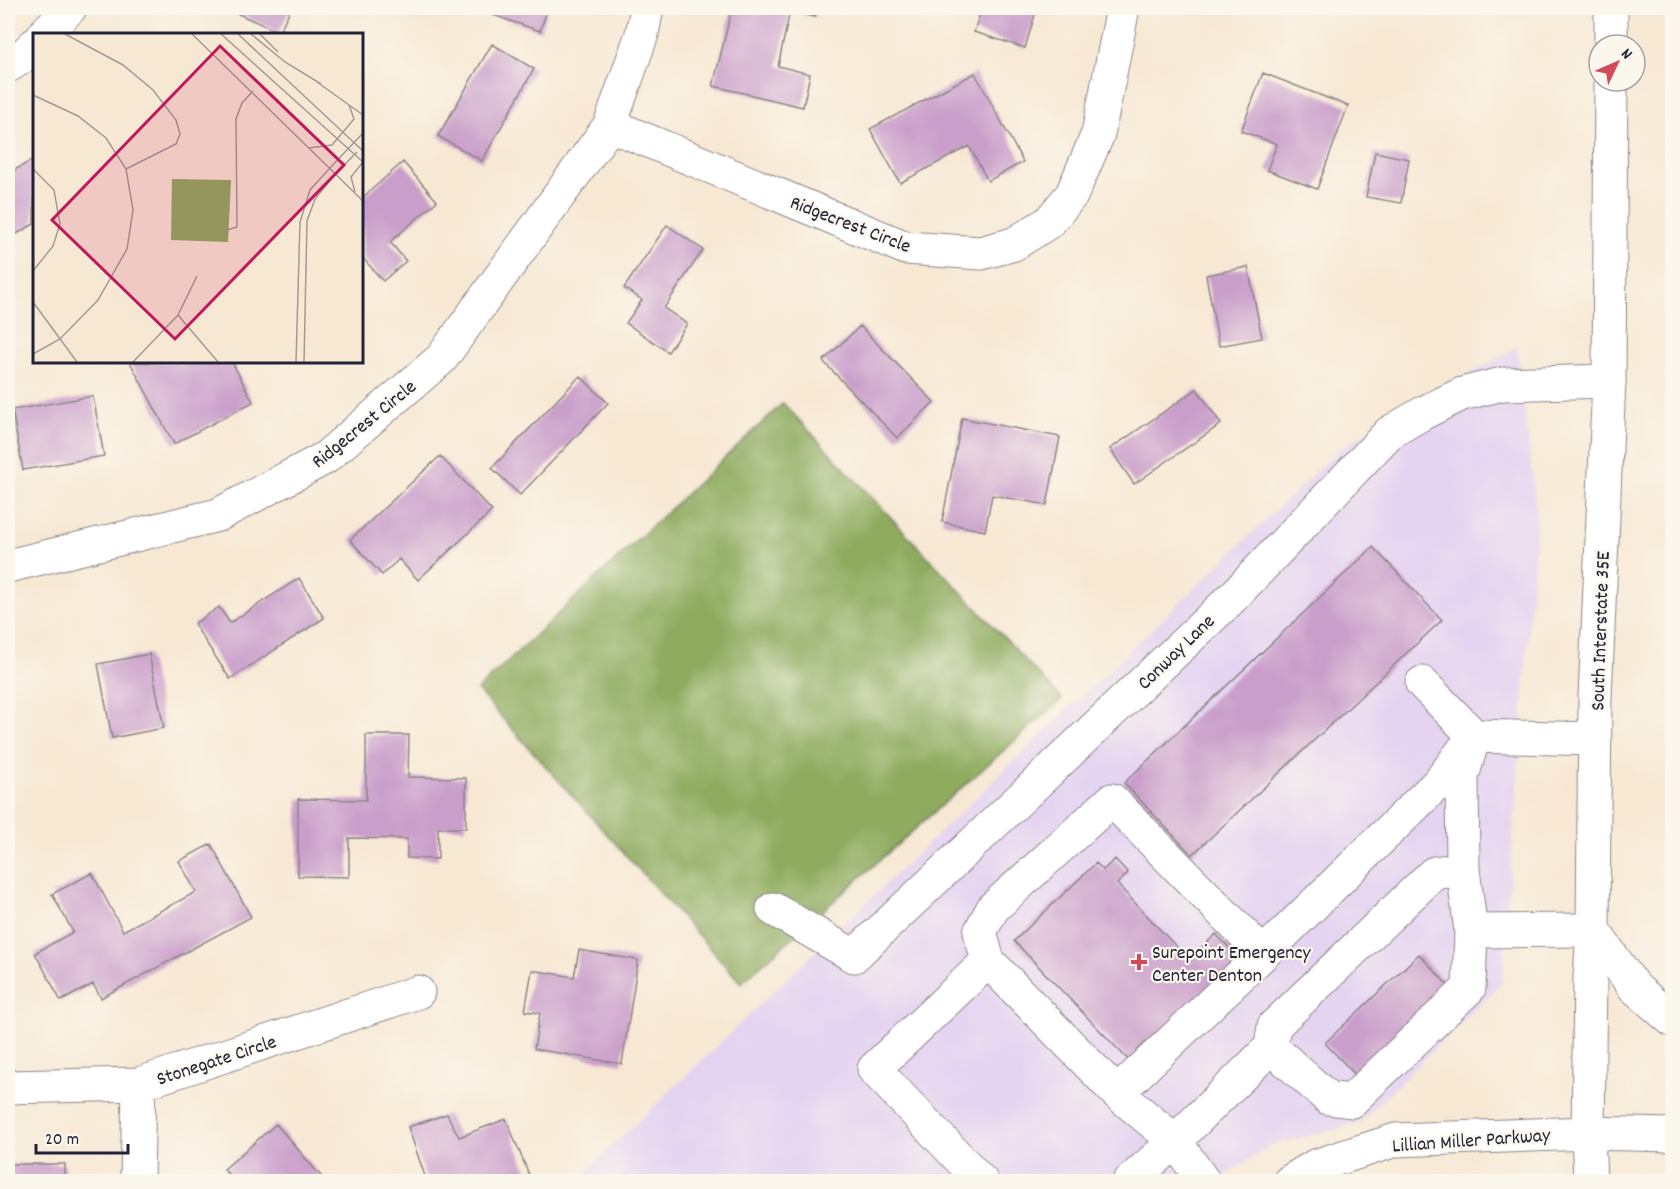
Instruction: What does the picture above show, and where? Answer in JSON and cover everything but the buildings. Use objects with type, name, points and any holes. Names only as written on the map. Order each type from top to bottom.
[{"type":"main road","points":[[45,33],[70,8]]},
{"type":"main road","name":"Ridgecrest Circle","points":[[8,566],[218,515],[325,459],[441,359],[610,125],[642,34],[646,8]]},
{"type":"main road","name":"Ridgecrest Circle","points":[[610,125],[906,248],[981,253],[1014,244],[1049,222],[1072,194],[1098,134],[1123,8]]},
{"type":"main road","points":[[1611,8],[1611,33]]},
{"type":"main road","points":[[8,66],[33,46]]},
{"type":"main road","name":"South Interstate 35E","points":[[1590,1182],[1588,1133],[1596,685],[1610,381],[1611,93]]},
{"type":"main road","name":"Conway Lane","points":[[773,909],[854,956],[1234,596],[1389,433],[1462,394],[1502,384],[1610,381]]},
{"type":"main road","points":[[1422,683],[1474,736],[1595,739]]},
{"type":"main road","points":[[1271,1047],[1328,1098],[1351,1101],[1469,988],[1471,930],[1463,869],[1462,777],[1474,736]]},
{"type":"main road","points":[[1117,1093],[1440,781],[1474,736]]},
{"type":"main road","points":[[1204,1182],[1174,1140],[1117,1093],[988,961],[980,932],[993,908],[1112,800],[1263,954]]},
{"type":"main road","points":[[1129,1182],[1271,1047],[1274,1026],[1434,873],[1463,869]]},
{"type":"main road","points":[[1471,930],[1593,930],[1634,987],[1672,1020]]},
{"type":"main road","points":[[982,1182],[874,1069],[988,961]]},
{"type":"main road","name":"Stonegate Circle","points":[[8,1087],[138,1084],[418,992]]},
{"type":"main road","points":[[137,1182],[138,1084]]},
{"type":"main road","name":"Lillian Miller Parkway","points":[[1289,1182],[1315,1167],[1396,1140],[1588,1133],[1672,1135]]},
{"type":"shaded area","points":[[1517,347],[1537,518],[1502,983],[1359,1123],[1272,1145],[1216,1181],[575,1182],[1344,445]]},
{"type":"green space","points":[[783,403],[1062,699],[741,983],[477,690]]},
{"type":"place","name":"Surepoint Emergency Center Denton","points":[[1139,962]]}]
